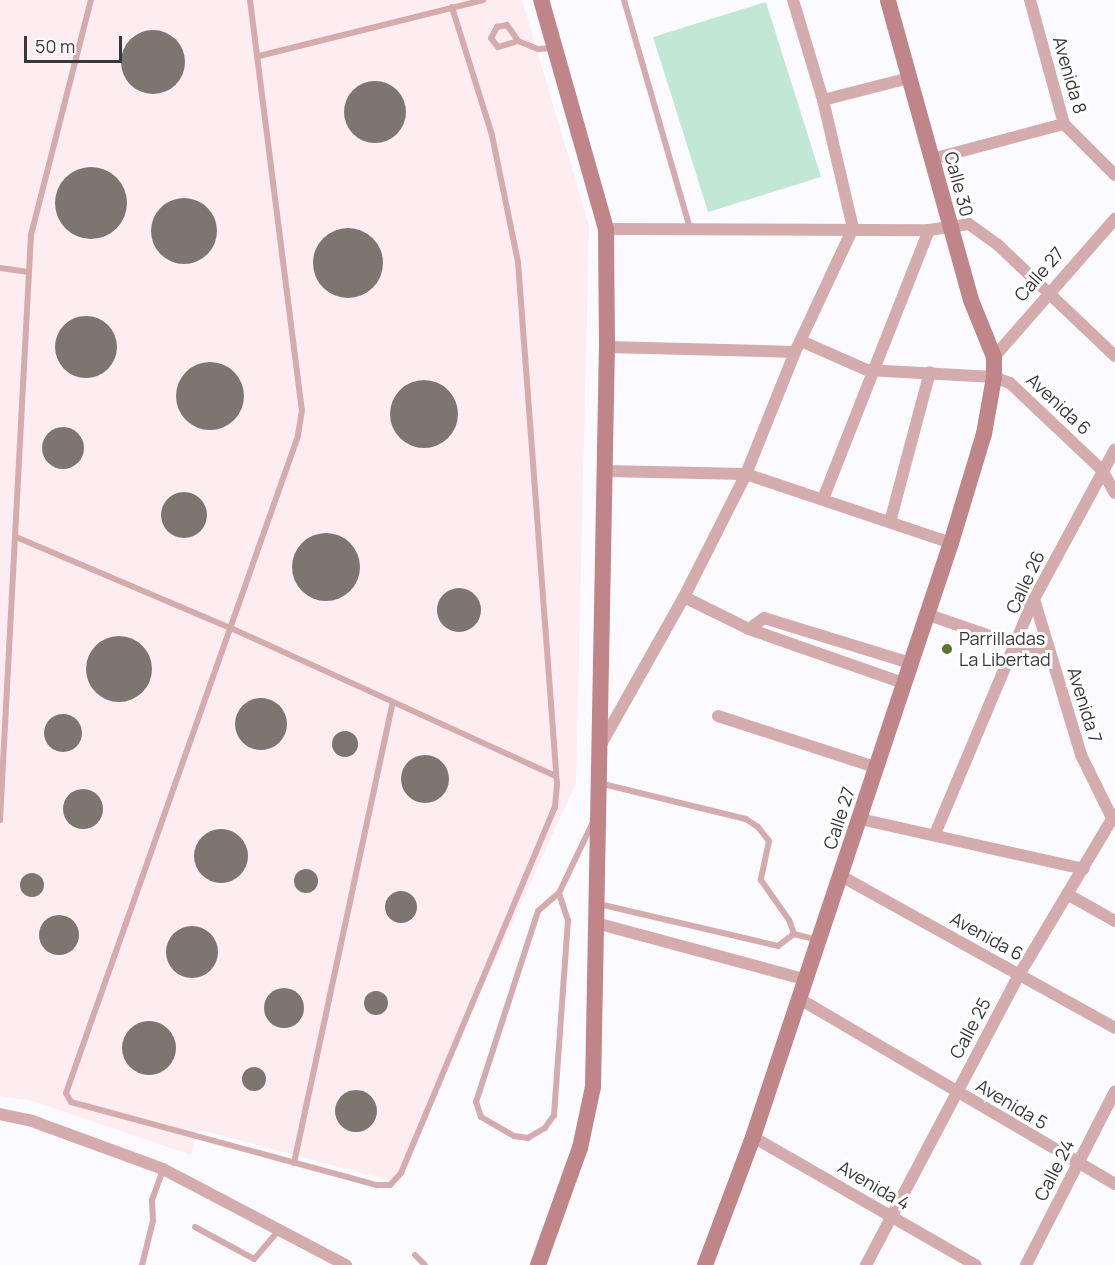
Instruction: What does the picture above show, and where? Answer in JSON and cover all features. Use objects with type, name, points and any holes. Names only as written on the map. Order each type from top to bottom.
[{"type":"main road","points":[[538,1265],[580,1148],[592,1087],[607,347],[606,228],[552,47],[541,0]]},
{"type":"main road","name":"Calle 30","points":[[888,0],[971,300],[994,357],[994,377]]},
{"type":"main road","name":"Calle 27","points":[[705,1265],[753,1137],[951,543],[984,434],[994,377]]},
{"type":"street","points":[[598,749],[684,597],[746,474],[798,347],[853,228],[823,100],[793,0]]},
{"type":"street","name":"Avenida 8","points":[[1030,0],[1064,124],[1115,175]]},
{"type":"street","points":[[823,100],[909,78]]},
{"type":"street","points":[[932,159],[1064,124]]},
{"type":"street","name":"Calle 27","points":[[994,357],[1115,219]]},
{"type":"street","points":[[606,228],[929,230],[969,224],[976,227],[1115,356]]},
{"type":"street","points":[[823,499],[875,372],[929,230]]},
{"type":"street","points":[[607,347],[798,347],[875,372],[930,372],[994,377]]},
{"type":"street","points":[[890,522],[930,372]]},
{"type":"street","name":"Avenida 6","points":[[994,377],[1010,382],[1027,395],[1102,470],[1115,493]]},
{"type":"street","name":"Calle 26","points":[[935,834],[1017,645],[1034,599],[1115,449]]},
{"type":"street","points":[[606,471],[746,474],[951,543]]},
{"type":"street","points":[[684,597],[749,629],[903,683]]},
{"type":"street","name":"Avenida 7","points":[[1034,599],[1081,756],[1114,816]]},
{"type":"street","points":[[926,614],[1051,657]]},
{"type":"street","points":[[749,629],[764,618],[910,663]]},
{"type":"street","points":[[718,716],[875,767]]},
{"type":"street","name":"Calle 25","points":[[866,1265],[1019,975],[1114,816]]},
{"type":"street","points":[[860,819],[1083,869]]},
{"type":"street","points":[[1105,831],[1115,842]]},
{"type":"street","name":"Avenida 6","points":[[841,876],[1115,1028]]},
{"type":"street","points":[[1067,894],[1115,921]]},
{"type":"street","points":[[596,923],[804,979]]},
{"type":"street","name":"Avenida 5","points":[[798,998],[1077,1164],[1115,1184]]},
{"type":"street","name":"Calle 24","points":[[1026,1265],[1115,1091]]},
{"type":"street","points":[[0,1114],[32,1121],[163,1169],[346,1265]]},
{"type":"street","name":"Avenida 4","points":[[753,1137],[976,1265]]},
{"type":"lane","points":[[0,820],[31,235],[91,0]]},
{"type":"lane","points":[[250,0],[259,56],[302,410],[298,436],[233,629],[66,1093],[71,1102],[377,1185],[390,1185],[399,1178],[555,807],[556,776],[518,262],[492,135],[452,7]]},
{"type":"lane","points":[[259,56],[480,0]]},
{"type":"lane","points":[[624,0],[690,228]]},
{"type":"lane","points":[[518,41],[498,47],[491,38],[497,27],[507,25],[518,41],[538,49],[552,47]]},
{"type":"lane","points":[[0,268],[29,272]]},
{"type":"lane","points":[[16,537],[233,629],[556,776]]},
{"type":"lane","points":[[294,1163],[393,703]]},
{"type":"lane","points":[[599,783],[746,819],[758,826],[769,841],[761,880],[789,920],[794,934]]},
{"type":"lane","points":[[559,893],[568,920],[554,1115],[537,1133],[528,1137],[514,1136],[481,1117],[476,1102],[538,910],[559,893],[596,816]]},
{"type":"lane","points":[[596,903],[778,946],[794,934]]},
{"type":"lane","points":[[794,934],[818,940]]},
{"type":"lane","points":[[142,1265],[153,1221],[152,1200],[163,1169]]},
{"type":"lane","points":[[195,1227],[254,1259],[281,1229]]},
{"type":"lane","points":[[415,1255],[425,1265]]},
{"type":"shaded area","points":[[0,0],[522,0],[589,226],[576,783],[394,1182],[198,1129],[191,1155],[33,1101],[0,1096]]},
{"type":"green space","points":[[766,2],[821,177],[708,212],[653,37]]},
{"type":"building","points":[[153,30],[171,35],[176,39],[180,44],[185,62],[180,80],[176,85],[171,89],[153,94],[135,89],[130,85],[126,80],[121,62],[126,44],[130,39],[135,35]]},
{"type":"building","points":[[369,81],[381,81],[397,90],[404,100],[406,112],[404,124],[397,134],[381,143],[369,143],[358,138],[349,129],[344,118],[344,106],[349,95],[358,86]]},
{"type":"building","points":[[91,167],[111,173],[121,183],[127,203],[121,223],[111,233],[91,239],[71,233],[61,223],[55,203],[61,183],[71,173]]},
{"type":"building","points":[[190,198],[208,207],[215,218],[217,231],[215,244],[208,255],[197,262],[178,264],[160,255],[153,244],[151,225],[160,207],[171,200]]},
{"type":"building","points":[[348,228],[361,231],[373,238],[380,250],[383,263],[380,276],[373,288],[361,295],[348,298],[335,295],[323,288],[316,276],[313,263],[316,250],[323,238],[335,231]]},
{"type":"building","points":[[86,316],[98,318],[108,325],[115,335],[117,347],[115,359],[108,369],[98,376],[86,378],[74,376],[64,369],[57,359],[55,347],[57,335],[64,325],[74,318]]},
{"type":"building","points":[[203,362],[217,362],[229,367],[239,377],[244,396],[239,415],[229,425],[217,430],[203,430],[191,425],[181,415],[176,403],[176,389],[181,377],[191,367]]},
{"type":"building","points":[[417,380],[431,380],[443,385],[453,395],[458,414],[453,433],[443,443],[431,448],[417,448],[405,443],[395,433],[390,421],[390,407],[395,395],[405,385]]},
{"type":"building","points":[[63,427],[71,428],[78,433],[83,440],[83,456],[78,463],[71,468],[63,469],[55,468],[48,463],[43,456],[42,448],[43,440],[48,433],[55,428]]},
{"type":"building","points":[[184,492],[200,499],[207,515],[200,531],[184,538],[168,531],[161,515],[168,499]]},
{"type":"building","points":[[326,533],[339,536],[350,543],[357,554],[360,567],[357,580],[350,591],[339,598],[326,601],[313,598],[302,591],[295,580],[292,567],[295,554],[302,543],[313,536]]},
{"type":"building","points":[[459,588],[475,594],[481,610],[475,626],[459,632],[443,626],[437,610],[443,594]]},
{"type":"building","points":[[119,636],[131,639],[142,646],[149,657],[152,669],[149,681],[142,692],[131,699],[119,702],[107,699],[96,692],[89,681],[86,669],[89,657],[96,646],[107,639]]},
{"type":"building","points":[[256,698],[266,698],[280,705],[287,724],[280,743],[266,750],[256,750],[246,746],[239,739],[235,729],[235,719],[239,709],[246,702]]},
{"type":"building","points":[[63,714],[76,720],[82,733],[76,746],[63,752],[50,746],[44,733],[50,720]]},
{"type":"building","points":[[345,731],[354,735],[358,744],[354,753],[345,757],[336,753],[332,744],[336,735]]},
{"type":"building","points":[[425,755],[442,762],[449,779],[442,796],[425,803],[408,796],[401,779],[408,762]]},
{"type":"building","points":[[83,789],[97,795],[103,809],[97,823],[83,829],[69,823],[63,809],[69,795]]},
{"type":"building","points":[[216,829],[226,829],[236,833],[244,841],[248,856],[244,871],[236,879],[226,883],[216,883],[206,879],[198,871],[194,861],[194,851],[198,841],[206,833]]},
{"type":"building","points":[[306,869],[314,873],[318,881],[314,889],[306,893],[298,889],[294,881],[298,873]]},
{"type":"building","points":[[32,873],[41,876],[44,885],[41,894],[32,897],[23,894],[20,885],[23,876]]},
{"type":"building","points":[[401,891],[412,896],[417,907],[412,918],[401,923],[390,918],[385,907],[390,896]]},
{"type":"building","points":[[59,915],[73,921],[79,935],[73,949],[59,955],[45,949],[39,935],[45,921]]},
{"type":"building","points":[[187,926],[197,926],[207,930],[214,937],[218,952],[214,967],[207,974],[197,978],[187,978],[177,974],[170,967],[166,957],[166,947],[170,937],[177,930]]},
{"type":"building","points":[[284,988],[298,994],[304,1008],[298,1022],[284,1028],[270,1022],[264,1008],[270,994]]},
{"type":"building","points":[[376,991],[381,992],[387,998],[387,1008],[381,1014],[376,1015],[371,1014],[365,1008],[364,1003],[365,998],[371,992]]},
{"type":"building","points":[[144,1021],[154,1021],[164,1025],[172,1033],[176,1048],[172,1063],[164,1071],[154,1075],[144,1075],[134,1071],[126,1063],[122,1053],[122,1043],[126,1033],[134,1025]]},
{"type":"building","points":[[254,1067],[263,1070],[266,1079],[263,1088],[254,1091],[245,1088],[242,1079],[245,1070]]},
{"type":"building","points":[[356,1090],[364,1091],[371,1096],[376,1103],[376,1119],[371,1126],[364,1131],[356,1132],[348,1131],[341,1126],[336,1119],[335,1111],[336,1103],[341,1096],[348,1091]]},
{"type":"place","name":"Parrilladas La Libertad","points":[[947,649]]}]
